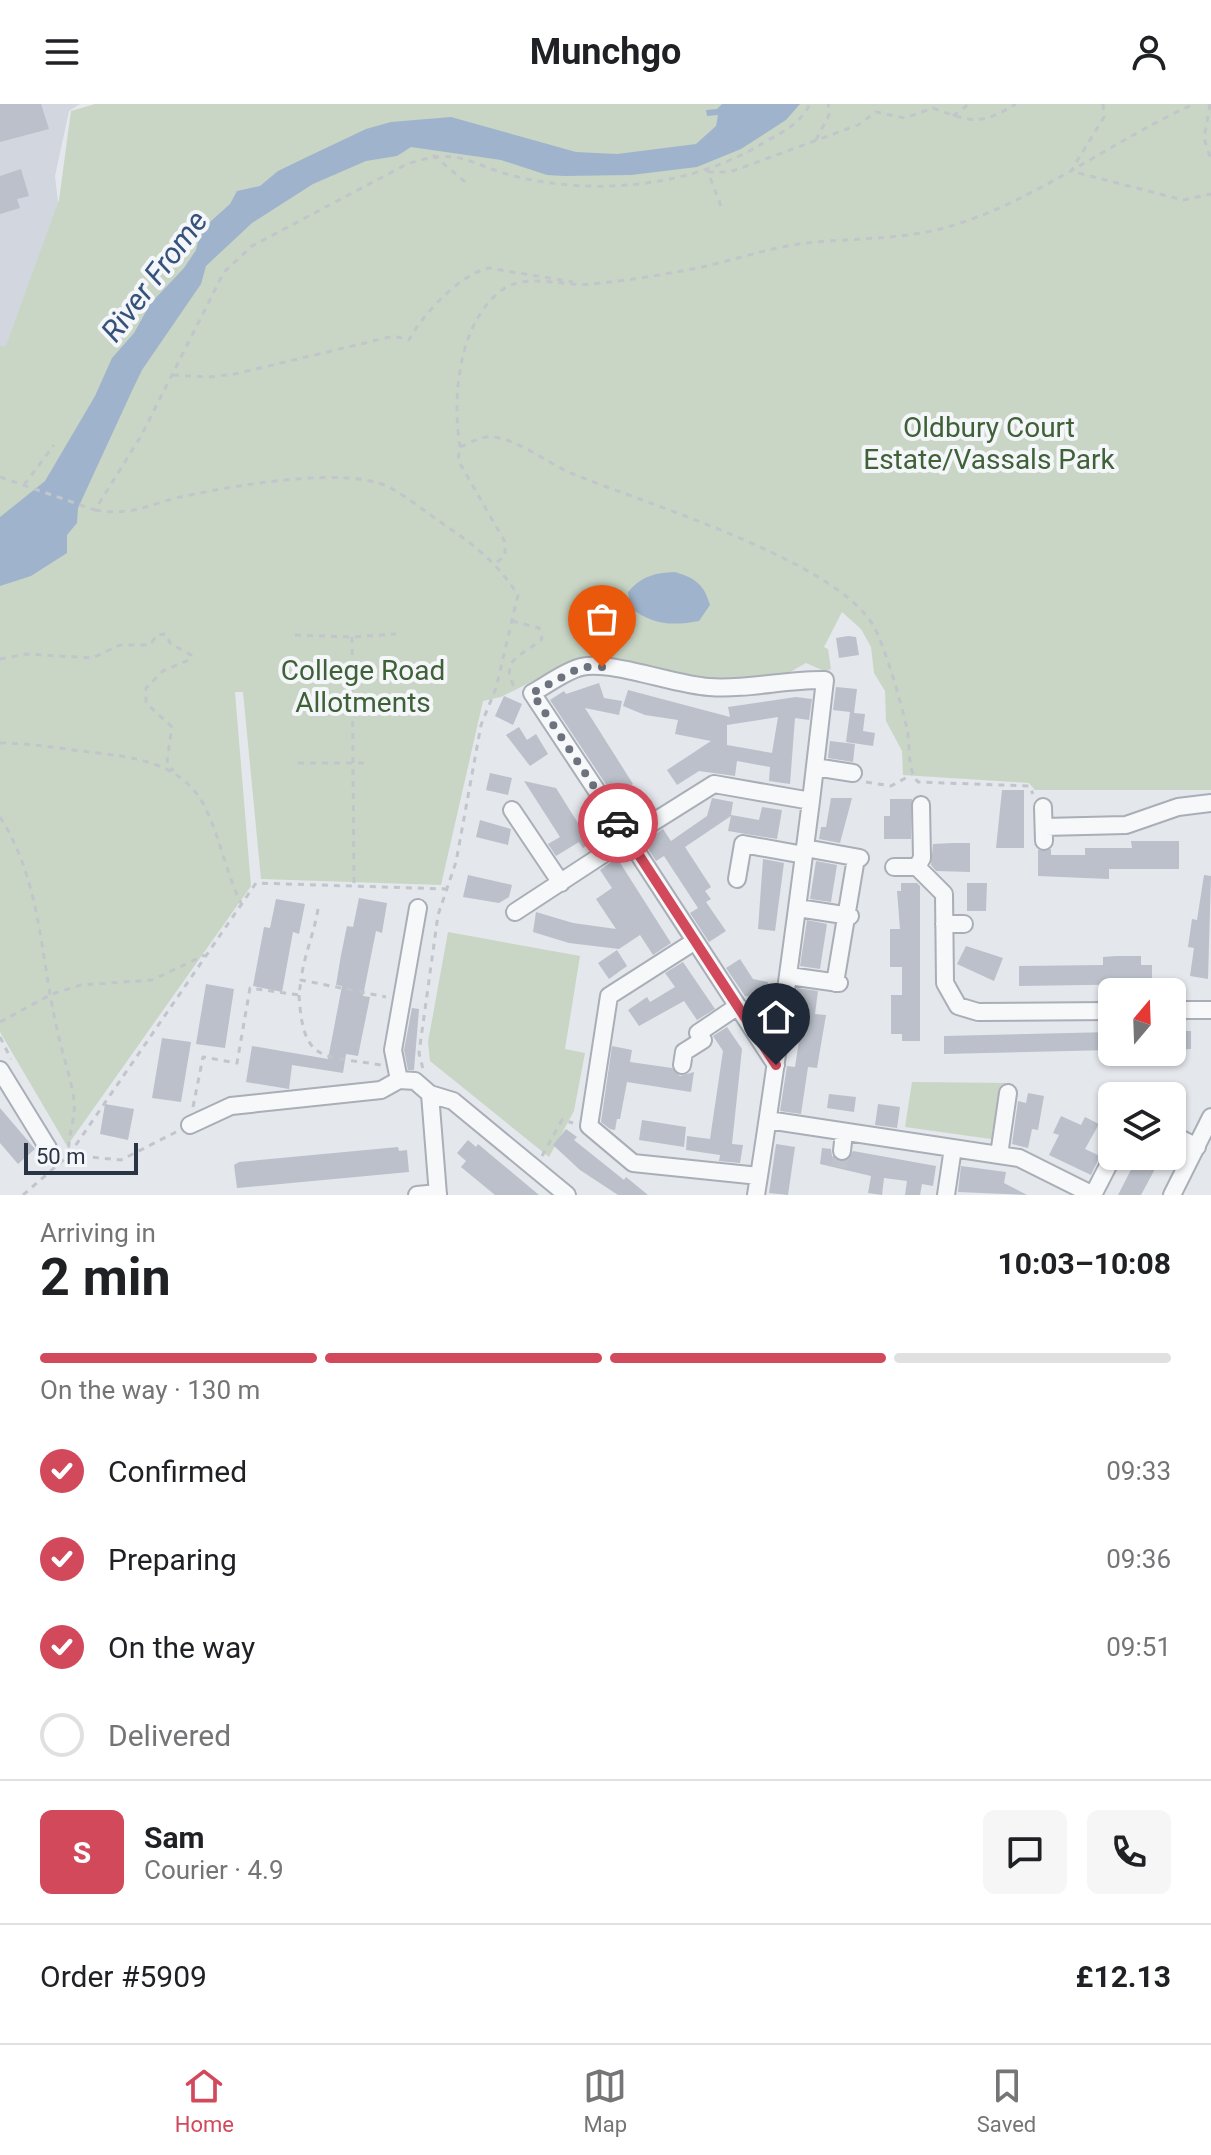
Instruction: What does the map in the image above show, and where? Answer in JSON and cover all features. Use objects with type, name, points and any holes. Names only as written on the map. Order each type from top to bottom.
[{"type":"street","points":[[756,1195],[785,1009],[825,680],[791,679],[741,688],[706,687],[602,667],[581,667],[532,693],[776,1065]]},
{"type":"street","points":[[815,767],[853,773]]},
{"type":"street","points":[[515,912],[714,784],[811,801]]},
{"type":"street","points":[[1043,807],[1044,834],[1126,825],[1178,807],[1211,803]]},
{"type":"street","points":[[917,867],[922,858],[921,805]]},
{"type":"street","points":[[512,810],[561,883]]},
{"type":"street","points":[[737,879],[743,844],[858,858],[837,983],[789,976]]},
{"type":"street","points":[[894,867],[917,867],[944,894],[945,983],[953,1001],[962,1008],[978,1012],[1098,1011]]},
{"type":"street","points":[[398,1074],[393,1050],[418,908]]},
{"type":"street","points":[[798,908],[848,916]]},
{"type":"street","points":[[944,924],[964,924]]},
{"type":"street","points":[[695,941],[609,996],[589,1126],[633,1163],[759,1176]]},
{"type":"street","points":[[682,1065],[684,1052],[703,1040],[698,1033],[738,1006]]},
{"type":"street","points":[[1186,1010],[1211,1010]]},
{"type":"street","points":[[0,1070],[48,1148]]},
{"type":"street","points":[[398,1074],[415,1081],[430,1094],[453,1101],[567,1195]]},
{"type":"street","points":[[190,1125],[231,1106],[381,1090],[398,1074]]},
{"type":"street","points":[[999,1155],[1008,1093]]},
{"type":"street","points":[[417,1195],[438,1194],[430,1094]]},
{"type":"street","points":[[1172,1195],[1211,1117]]},
{"type":"street","points":[[768,1120],[1019,1158],[1093,1195],[1106,1170]]},
{"type":"street","points":[[842,1151],[844,1132]]},
{"type":"street","points":[[1186,1141],[1197,1147]]},
{"type":"street","points":[[946,1195],[953,1148]]},
{"type":"path","points":[[708,172],[790,131],[810,104]]},
{"type":"path","points":[[816,140],[830,113],[828,104]]},
{"type":"path","points":[[953,116],[969,104]]},
{"type":"path","points":[[95,510],[173,375],[224,272],[252,246],[407,164],[433,155],[458,155],[517,177],[590,187],[634,185],[708,172],[730,172],[858,125],[876,112],[905,118],[933,108],[967,122],[981,121],[1016,104]]},
{"type":"path","points":[[1071,171],[1104,117],[1103,104]]},
{"type":"path","points":[[496,563],[505,556],[505,542],[458,460],[460,447],[457,428],[459,372],[470,334],[487,304],[505,288],[531,281],[588,285],[690,270],[806,243],[870,241],[945,228],[1071,171],[1153,122],[1191,104]]},
{"type":"path","points":[[1210,104],[1204,138],[1211,160]]},
{"type":"path","points":[[433,155],[469,185]]},
{"type":"path","points":[[1071,171],[1183,200],[1211,194]]},
{"type":"path","points":[[708,172],[721,206]]},
{"type":"path","points":[[173,375],[209,377],[235,374],[394,336],[409,340],[421,317],[476,270],[489,268],[588,285]]},
{"type":"path","points":[[460,447],[494,437],[569,472],[756,545],[801,568],[862,611],[874,627],[908,731],[912,775],[918,782],[1029,786],[1043,807]]},
{"type":"path","points":[[24,485],[54,445]]},
{"type":"path","points":[[0,477],[95,510],[136,513],[165,499],[220,489],[335,477],[366,480],[389,487],[496,563],[518,595],[496,688],[481,725],[471,794],[438,915],[419,1053],[430,1094]]},
{"type":"path","points":[[511,621],[539,628],[542,639],[510,665],[509,678],[516,690]]},
{"type":"path","points":[[0,659],[26,654],[92,658],[120,645],[150,645],[157,635],[166,634],[170,643],[191,655],[191,659],[163,671],[146,688],[146,703],[172,727],[167,761],[173,771],[194,789],[204,805],[241,904]]},
{"type":"path","points":[[295,635],[352,637],[396,634]]},
{"type":"path","points":[[352,637],[354,886]]},
{"type":"path","points":[[0,745],[36,742],[118,754],[173,771]]},
{"type":"path","points":[[298,763],[366,763]]},
{"type":"path","points":[[0,817],[16,844],[41,928],[75,1106],[67,1137],[69,1155]]},
{"type":"path","points":[[69,1155],[256,883],[447,889]]},
{"type":"path","points":[[318,909],[314,931],[305,949],[299,995],[300,1021],[308,1044],[318,1054],[398,1074]]},
{"type":"path","points":[[0,1022],[52,994],[81,985],[152,980],[207,954]]},
{"type":"path","points":[[301,980],[402,1000]]},
{"type":"path","points":[[69,1155],[121,1160],[190,1125],[203,1057],[237,1063],[250,988],[299,995]]},
{"type":"path","points":[[534,1168],[562,1120],[589,1126]]},
{"type":"shaded area","points":[[0,104],[80,104],[69,111],[55,176],[61,228],[6,347],[0,346]]},
{"type":"green space","points":[[95,104],[1211,104],[1211,790],[1035,790],[1029,783],[903,775],[902,751],[886,721],[885,691],[874,673],[871,647],[861,629],[842,612],[824,647],[828,649],[831,669],[824,671],[806,663],[783,676],[742,680],[705,679],[579,658],[501,697],[483,701],[441,885],[261,879],[243,692],[235,692],[251,886],[67,1146],[0,1032],[0,346],[6,346],[59,200],[71,111]]},
{"type":"green space","points":[[448,932],[580,956],[565,1049],[585,1053],[574,1111],[549,1157],[430,1061],[428,1042]]},
{"type":"green space","points":[[912,1082],[1007,1083],[998,1140],[905,1127]]},
{"type":"water","points":[[722,104],[800,104],[786,120],[741,149],[697,167],[631,175],[547,175],[501,160],[411,147],[397,156],[366,161],[313,184],[252,223],[206,266],[201,284],[142,370],[78,508],[77,523],[67,535],[67,553],[31,576],[0,586],[0,517],[45,481],[95,396],[112,358],[134,333],[150,304],[184,268],[196,250],[201,230],[230,204],[237,191],[260,186],[278,171],[366,129],[391,122],[451,117],[576,152],[617,154],[696,144],[716,126],[718,115],[707,116],[706,110],[717,109]]},
{"type":"water","points":[[675,572],[693,580],[705,592],[710,605],[699,621],[662,623],[630,607],[628,592],[638,582]]},
{"type":"building","points":[[0,104],[41,104],[49,129],[0,142]]},
{"type":"building","points":[[21,169],[29,196],[17,199],[20,208],[0,214],[0,176]]},
{"type":"building","points":[[856,637],[859,655],[839,658],[836,638]]},
{"type":"building","points":[[599,683],[604,698],[622,701],[619,715],[585,708],[633,784],[625,790],[639,812],[629,819],[550,700],[564,691],[566,694]]},
{"type":"building","points":[[836,687],[857,689],[854,713],[865,714],[863,731],[875,733],[873,746],[846,742],[850,712],[833,710]]},
{"type":"building","points":[[628,690],[730,717],[728,707],[796,697],[812,699],[809,720],[795,718],[790,784],[769,781],[770,767],[737,761],[735,776],[699,771],[677,785],[667,770],[711,741],[675,734],[678,720],[645,715],[623,706]],"holes":[[[778,717],[772,753],[727,745],[727,725]]]},
{"type":"building","points":[[504,696],[522,704],[513,725],[495,716]]},
{"type":"building","points":[[519,727],[527,740],[536,734],[548,754],[530,766],[506,735]]},
{"type":"building","points":[[830,741],[855,744],[853,762],[828,758]]},
{"type":"building","points":[[490,773],[512,778],[508,795],[486,790]]},
{"type":"building","points":[[524,781],[556,788],[578,823],[588,817],[600,837],[583,848],[579,842],[556,856],[548,844],[560,837]]},
{"type":"building","points":[[1002,790],[1024,790],[1024,848],[996,848]]},
{"type":"building","points":[[712,798],[733,802],[731,815],[759,820],[762,807],[782,810],[777,839],[728,831],[731,816],[685,847],[711,887],[705,891],[711,899],[706,902],[726,931],[709,942],[690,913],[698,908],[664,856],[656,861],[644,842],[663,829],[671,841],[707,816]]},
{"type":"building","points":[[831,798],[852,798],[840,843],[819,839],[821,827],[826,827]]},
{"type":"building","points":[[890,799],[912,799],[911,839],[884,839],[884,816],[890,816]]},
{"type":"building","points":[[480,820],[511,829],[508,845],[476,837]]},
{"type":"building","points":[[1131,841],[1179,841],[1179,869],[1109,869],[1109,879],[1038,876],[1038,850],[1051,849],[1051,855],[1085,855],[1085,848],[1132,848]]},
{"type":"building","points":[[970,843],[970,872],[936,871],[931,865],[933,844]]},
{"type":"building","points":[[617,858],[671,943],[653,955],[640,935],[619,949],[569,943],[533,932],[536,912],[573,923],[616,929],[596,899],[612,888],[600,870]]},
{"type":"building","points":[[763,859],[784,863],[775,931],[758,929]]},
{"type":"building","points":[[816,861],[837,865],[831,902],[810,899]]},
{"type":"building","points":[[468,875],[512,885],[509,897],[499,903],[463,897]]},
{"type":"building","points":[[1204,875],[1211,876],[1208,979],[1190,976],[1194,948],[1188,947],[1192,919],[1197,920]]},
{"type":"building","points":[[901,883],[917,883],[920,886],[920,1041],[902,1041],[902,1034],[891,1034],[891,995],[902,995],[902,967],[890,967],[890,929],[900,929],[897,891],[901,891]]},
{"type":"building","points":[[967,883],[987,883],[986,911],[967,911]]},
{"type":"building","points":[[359,898],[387,903],[382,933],[376,931],[363,996],[370,997],[358,1056],[346,1054],[343,1073],[292,1065],[289,1089],[246,1082],[252,1046],[328,1059],[342,986],[336,985],[341,955],[347,926],[353,927]]},
{"type":"building","points":[[276,899],[305,904],[299,934],[293,932],[282,992],[253,986],[264,927],[270,928]]},
{"type":"building","points":[[807,920],[827,924],[820,969],[800,966]]},
{"type":"building","points":[[966,946],[1003,958],[994,981],[957,964]]},
{"type":"building","points":[[617,950],[627,966],[609,979],[598,963]]},
{"type":"building","points":[[1141,956],[1141,965],[1152,965],[1152,978],[1098,978],[1098,985],[1019,986],[1019,966],[1103,965],[1103,957]]},
{"type":"building","points":[[740,959],[753,979],[768,982],[766,999],[745,996],[726,968]]},
{"type":"building","points":[[683,962],[715,1009],[697,1020],[684,1001],[639,1026],[628,1010],[647,997],[650,1002],[675,987],[665,973]]},
{"type":"building","points":[[206,984],[234,989],[225,1048],[196,1044]]},
{"type":"building","points":[[797,988],[818,991],[815,1014],[826,1015],[817,1068],[808,1067],[801,1114],[780,1111],[787,1066],[795,1067],[804,1007],[795,1006]]},
{"type":"building","points":[[412,1008],[419,1009],[414,1070],[408,1070],[404,1050]]},
{"type":"building","points":[[727,1027],[742,1049],[732,1144],[743,1145],[740,1163],[719,1161],[720,1155],[686,1150],[687,1136],[710,1139],[723,1051],[713,1036]]},
{"type":"building","points":[[1186,1031],[1191,1031],[1191,1049],[1186,1049]]},
{"type":"building","points":[[1098,1032],[1098,1050],[944,1054],[944,1036]]},
{"type":"building","points":[[162,1038],[191,1042],[181,1102],[152,1098]]},
{"type":"building","points":[[612,1046],[632,1050],[630,1062],[672,1068],[680,1076],[694,1072],[691,1092],[627,1082],[620,1119],[617,1119],[615,1130],[610,1129],[601,1122]]},
{"type":"building","points":[[1028,1093],[1044,1096],[1038,1130],[1032,1129],[1028,1148],[1012,1144],[1018,1101],[1026,1103]]},
{"type":"building","points":[[829,1094],[856,1097],[854,1112],[827,1108]]},
{"type":"building","points":[[105,1104],[134,1109],[128,1140],[100,1134]]},
{"type":"building","points":[[878,1104],[900,1107],[897,1128],[875,1125]]},
{"type":"building","points":[[0,1108],[35,1149],[18,1164],[0,1143]]},
{"type":"building","points":[[1061,1116],[1081,1125],[1085,1117],[1098,1124],[1085,1149],[1098,1155],[1091,1175],[1049,1155],[1059,1135],[1053,1133]]},
{"type":"building","points":[[642,1120],[686,1127],[684,1147],[639,1140]]},
{"type":"building","points":[[566,1129],[577,1137],[574,1140],[648,1195],[618,1195],[580,1170],[553,1145]]},
{"type":"building","points":[[468,1140],[476,1147],[478,1144],[539,1195],[495,1195],[461,1167],[466,1161],[457,1153]]},
{"type":"building","points":[[776,1144],[795,1147],[788,1195],[769,1193]]},
{"type":"building","points":[[398,1147],[399,1151],[407,1150],[409,1172],[237,1188],[234,1165],[239,1162]]},
{"type":"building","points":[[822,1148],[831,1149],[832,1156],[840,1162],[847,1161],[853,1151],[936,1166],[933,1186],[922,1184],[920,1195],[905,1195],[907,1181],[884,1178],[882,1195],[868,1193],[871,1176],[820,1164]]},
{"type":"building","points":[[961,1166],[1006,1172],[1004,1183],[1027,1195],[958,1192]]},
{"type":"building","points":[[1131,1170],[1154,1170],[1141,1195],[1118,1195]]},
{"type":"tunnel","points":[[839,1167],[842,1151]]},
{"type":"way so far","points":[[602,667],[581,667],[532,693],[618,823]]},
{"type":"route","points":[[618,823],[776,1065]]},
{"type":"water label","name":"River Frome","points":[[154,276]]},
{"type":"park label","name":"Oldbury Court Estate/Vassals Park","points":[[989,443]]},
{"type":"park label","name":"College Road Allotments","points":[[363,686]]}]
